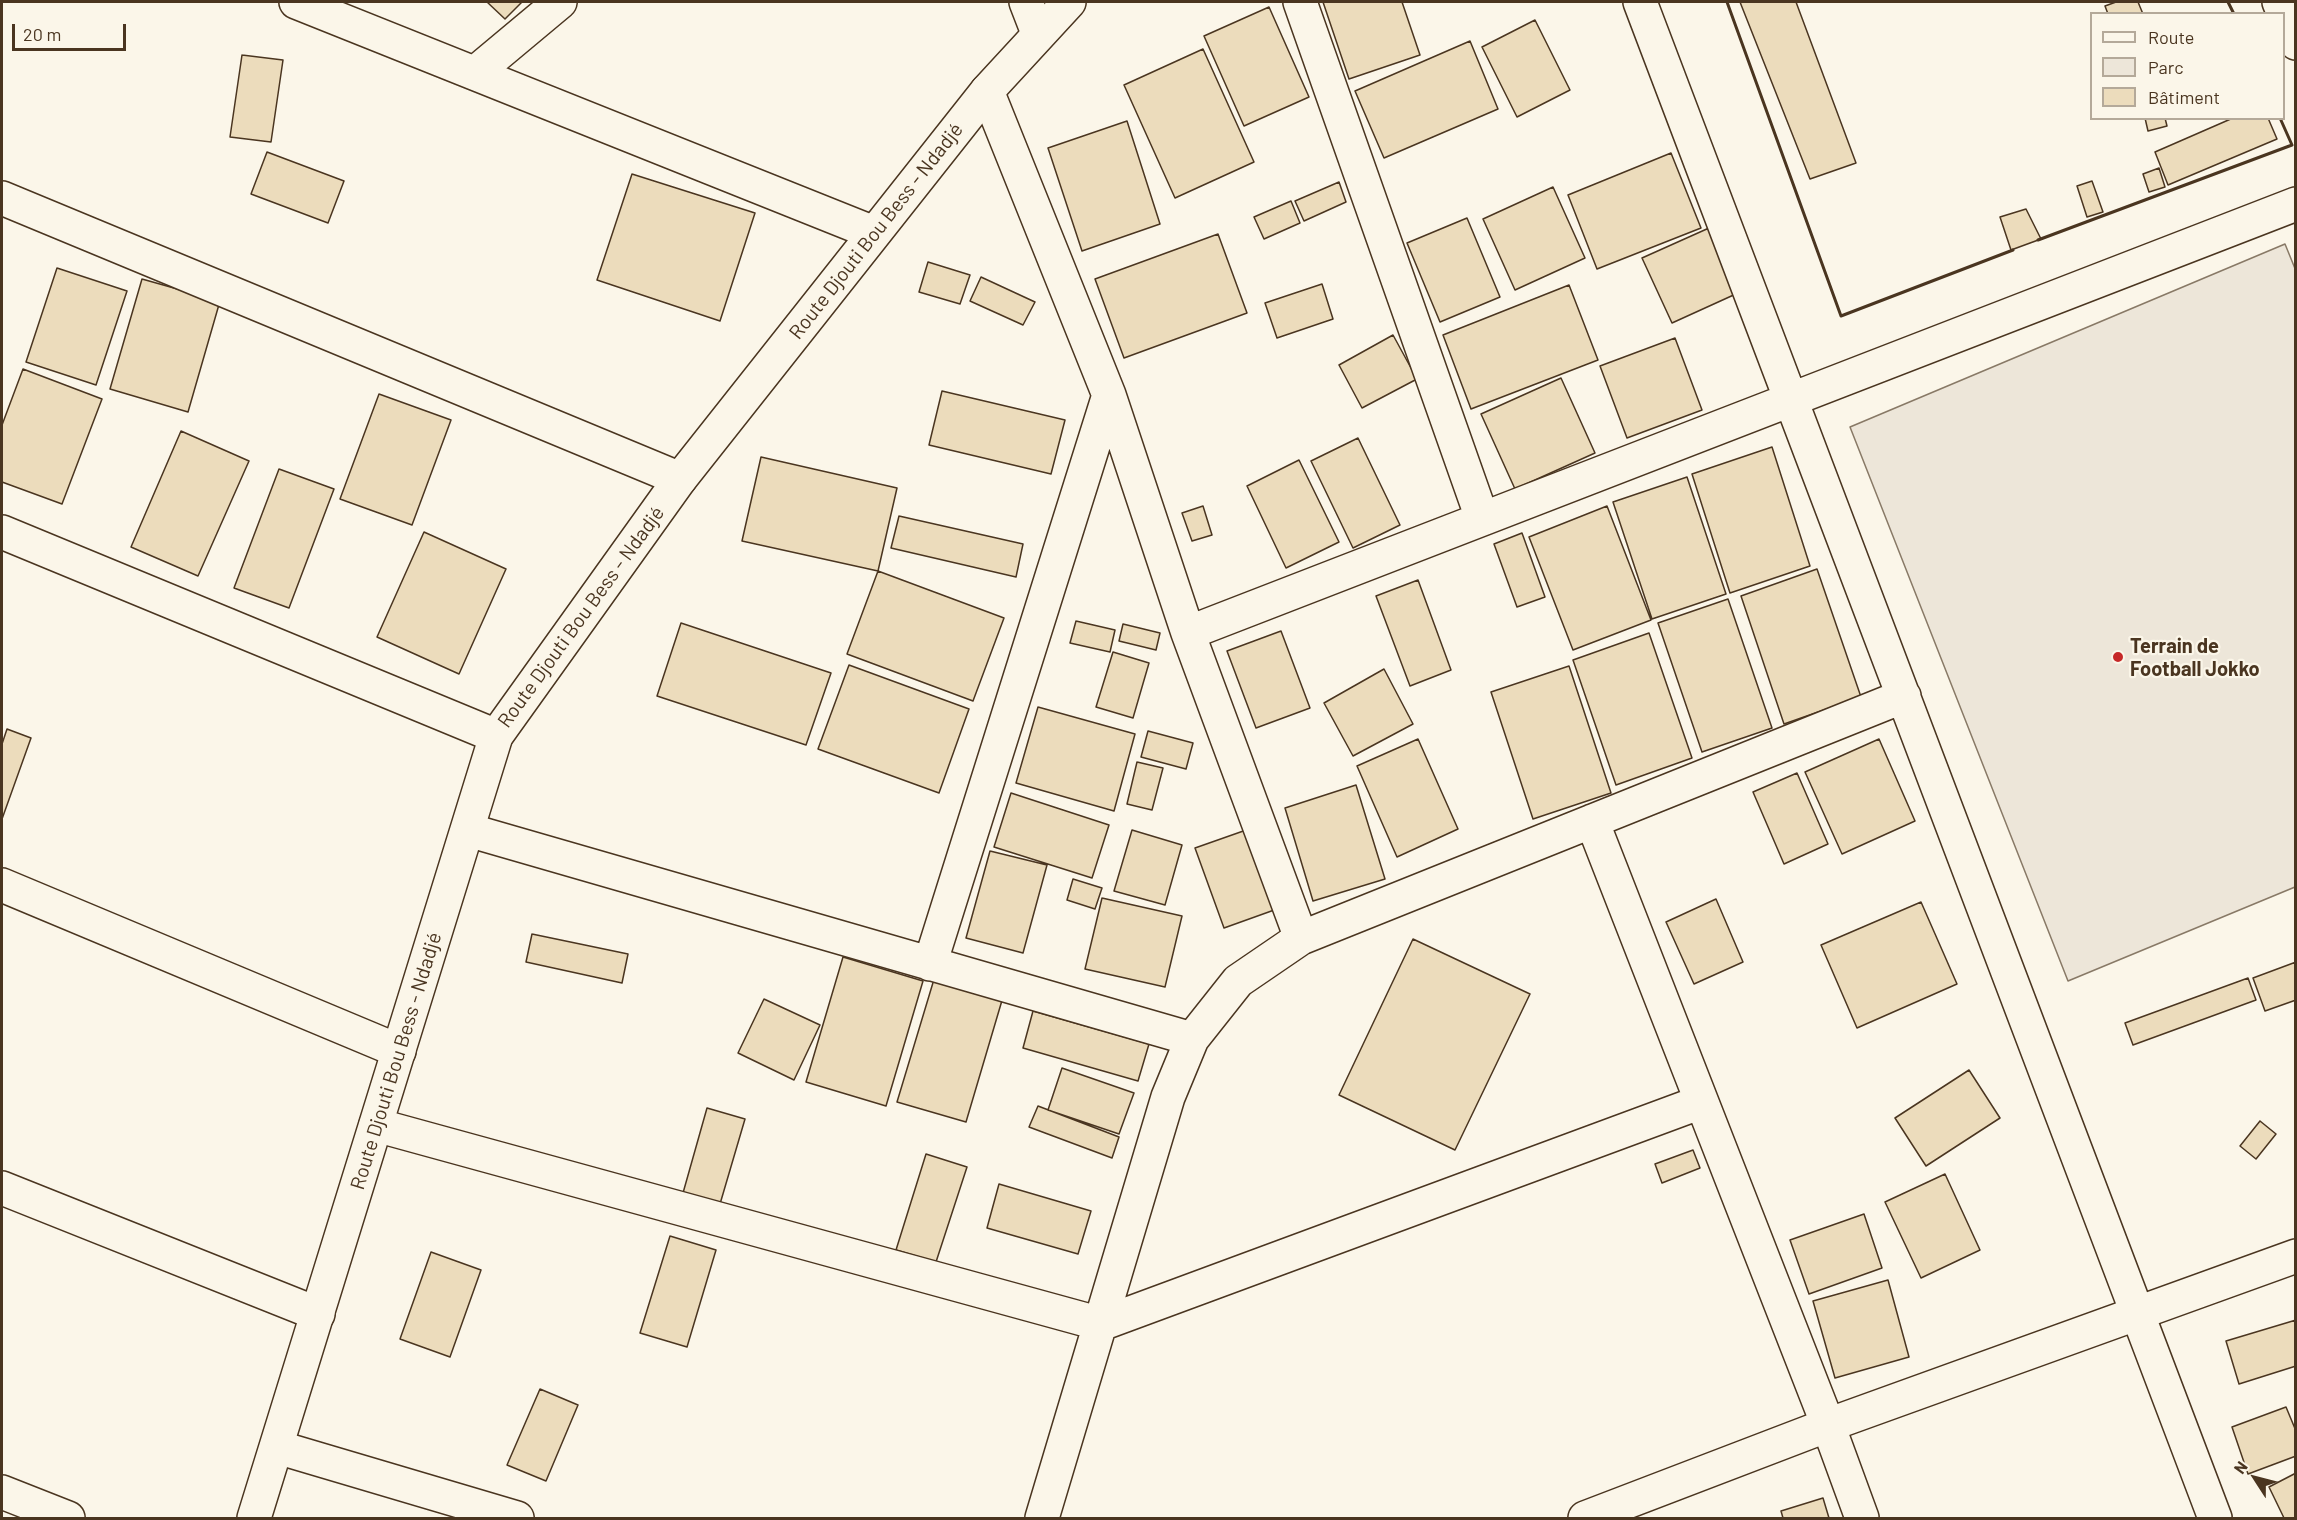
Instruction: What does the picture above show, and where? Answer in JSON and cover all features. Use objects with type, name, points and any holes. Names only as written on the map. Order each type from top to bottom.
[{"type":"street","points":[[296,2],[874,233]]},
{"type":"street","points":[[475,73],[560,2]]},
{"type":"street","points":[[1026,2],[1038,33]]},
{"type":"street","name":"Route Djouti Bou Bess - Ndadjé","points":[[254,1518],[496,736],[680,479],[987,91],[1069,2]]},
{"type":"street","points":[[1300,2],[1482,518]]},
{"type":"street","points":[[1640,2],[2215,1518]]},
{"type":"street","points":[[2285,17],[2295,43]]},
{"type":"street","points":[[987,91],[1109,396],[1188,633],[1301,938]]},
{"type":"street","points":[[2,198],[680,479]]},
{"type":"street","points":[[1188,633],[2295,204]]},
{"type":"street","points":[[930,964],[1109,396]]},
{"type":"street","points":[[2,532],[496,736]]},
{"type":"street","points":[[1042,1518],[1168,1097],[1192,1039],[1239,981],[1301,938],[1904,696]]},
{"type":"street","points":[[1592,821],[1828,1425],[1862,1518]]},
{"type":"street","points":[[468,830],[1192,1039]]},
{"type":"street","points":[[2,885],[399,1051]]},
{"type":"street","points":[[376,1125],[1101,1324],[1701,1102]]},
{"type":"street","points":[[2,1188],[318,1314]]},
{"type":"street","points":[[1586,1518],[1828,1425],[2295,1256]]},
{"type":"street","points":[[277,1447],[517,1518]]},
{"type":"street","points":[[2,1492],[68,1518]]},
{"type":"green space","name":"Terrain de Football Jokko","points":[[2285,244],[2296,271],[2295,887],[2068,981],[1850,427]]},
{"type":"building","points":[[487,2],[522,2],[505,19]]},
{"type":"building","points":[[1323,2],[1402,2],[1420,55],[1349,79]]},
{"type":"building","points":[[1740,2],[1796,2],[1856,163],[1810,179]]},
{"type":"building","points":[[2116,2],[2138,2],[2142,12],[2107,12],[2105,6]]},
{"type":"building","points":[[1269,7],[1309,97],[1244,126],[1204,36]]},
{"type":"building","points":[[1535,20],[1570,90],[1517,117],[1482,47]]},
{"type":"building","points":[[1470,41],[1498,109],[1384,158],[1355,91]]},
{"type":"building","points":[[1203,49],[1254,162],[1175,198],[1124,85]]},
{"type":"building","points":[[242,55],[283,60],[271,142],[230,137]]},
{"type":"building","points":[[2145,120],[2166,120],[2167,126],[2148,131]]},
{"type":"building","points":[[2228,120],[2269,120],[2277,139],[2168,185],[2155,152]]},
{"type":"building","points":[[1127,121],[1160,224],[1082,251],[1048,148]]},
{"type":"building","points":[[267,152],[344,181],[328,223],[251,194]]},
{"type":"building","points":[[1671,153],[1701,228],[1597,269],[1568,195]]},
{"type":"building","points":[[2159,168],[2165,187],[2149,192],[2143,174]]},
{"type":"building","points":[[632,174],[755,213],[720,321],[597,280]]},
{"type":"building","points":[[2092,181],[2103,212],[2087,217],[2077,186]]},
{"type":"building","points":[[1339,182],[1346,202],[1304,221],[1295,201]]},
{"type":"building","points":[[1553,187],[1585,258],[1515,290],[1483,219]]},
{"type":"building","points":[[1291,201],[1300,223],[1264,239],[1254,217]]},
{"type":"building","points":[[2026,209],[2041,239],[2011,250],[2000,217]]},
{"type":"building","points":[[1467,218],[1500,297],[1440,322],[1407,243]]},
{"type":"building","points":[[1709,228],[1738,293],[1672,323],[1642,258]]},
{"type":"building","points":[[1218,234],[1247,313],[1124,358],[1095,279]]},
{"type":"building","points":[[928,262],[970,275],[960,304],[919,292]]},
{"type":"building","points":[[57,268],[127,291],[96,385],[26,362]]},
{"type":"building","points":[[981,277],[1035,302],[1023,325],[970,301]]},
{"type":"building","points":[[142,279],[220,301],[188,412],[110,389]]},
{"type":"building","points":[[1322,284],[1333,319],[1277,338],[1265,303]]},
{"type":"building","points":[[1569,285],[1598,360],[1471,409],[1443,335]]},
{"type":"building","points":[[1393,335],[1417,379],[1362,408],[1339,365]]},
{"type":"building","points":[[1675,338],[1702,410],[1627,438],[1600,366]]},
{"type":"building","points":[[23,369],[102,399],[62,504],[2,482],[2,425]]},
{"type":"building","points":[[1561,378],[1595,453],[1515,489],[1481,414]]},
{"type":"building","points":[[942,391],[1065,420],[1051,474],[929,445]]},
{"type":"building","points":[[379,394],[451,420],[412,525],[340,499]]},
{"type":"building","points":[[181,431],[249,461],[198,576],[131,547]]},
{"type":"building","points":[[1358,438],[1400,525],[1353,548],[1311,461]]},
{"type":"building","points":[[1772,447],[1810,566],[1730,593],[1692,474]]},
{"type":"building","points":[[761,457],[897,488],[878,571],[742,541]]},
{"type":"building","points":[[1299,460],[1339,542],[1286,568],[1247,486]]},
{"type":"building","points":[[279,469],[334,489],[289,608],[234,588]]},
{"type":"building","points":[[1687,477],[1726,594],[1652,619],[1613,502]]},
{"type":"building","points":[[1203,506],[1212,535],[1192,541],[1182,513]]},
{"type":"building","points":[[1607,506],[1651,620],[1573,650],[1529,537]]},
{"type":"building","points":[[899,516],[1023,544],[1016,577],[891,548]]},
{"type":"building","points":[[424,532],[506,569],[459,674],[377,637]]},
{"type":"building","points":[[1522,533],[1545,597],[1517,607],[1494,544]]},
{"type":"building","points":[[1817,569],[1861,697],[1784,724],[1741,596]]},
{"type":"building","points":[[878,571],[1004,618],[973,701],[847,654]]},
{"type":"building","points":[[1418,580],[1451,670],[1410,686],[1376,596]]},
{"type":"building","points":[[1728,599],[1772,728],[1702,752],[1658,623]]},
{"type":"building","points":[[1076,621],[1115,630],[1110,652],[1070,643]]},
{"type":"building","points":[[681,623],[831,673],[806,745],[657,696]]},
{"type":"building","points":[[1123,624],[1160,633],[1156,650],[1119,641]]},
{"type":"building","points":[[1281,631],[1310,708],[1256,728],[1227,651]]},
{"type":"building","points":[[1649,633],[1692,758],[1616,785],[1573,660]]},
{"type":"building","points":[[1113,652],[1149,663],[1133,718],[1096,707]]},
{"type":"building","points":[[849,665],[969,709],[939,793],[818,749]]},
{"type":"building","points":[[1569,666],[1611,793],[1533,819],[1491,692]]},
{"type":"building","points":[[1384,669],[1413,724],[1353,756],[1324,703]]},
{"type":"building","points":[[1038,707],[1135,734],[1114,811],[1016,783]]},
{"type":"building","points":[[7,729],[31,738],[2,819],[2,744]]},
{"type":"building","points":[[1148,731],[1193,743],[1186,769],[1141,757]]},
{"type":"building","points":[[1418,739],[1458,829],[1397,857],[1357,766]]},
{"type":"building","points":[[1879,739],[1915,821],[1842,854],[1805,772]]},
{"type":"building","points":[[1137,762],[1163,768],[1152,810],[1127,804]]},
{"type":"building","points":[[1797,773],[1828,844],[1784,864],[1753,792]]},
{"type":"building","points":[[1356,785],[1385,879],[1313,901],[1285,808]]},
{"type":"building","points":[[1011,793],[1109,825],[1092,878],[994,847]]},
{"type":"building","points":[[1249,829],[1277,909],[1224,928],[1195,848]]},
{"type":"building","points":[[1132,830],[1182,845],[1165,905],[1114,891]]},
{"type":"building","points":[[990,851],[1047,865],[1023,953],[966,938]]},
{"type":"building","points":[[1073,879],[1102,888],[1095,909],[1067,900]]},
{"type":"building","points":[[1102,898],[1182,916],[1165,987],[1085,969]]},
{"type":"building","points":[[1716,899],[1743,962],[1694,984],[1666,922]]},
{"type":"building","points":[[1921,902],[1957,984],[1857,1028],[1821,945]]},
{"type":"building","points":[[532,934],[628,954],[622,983],[526,962]]},
{"type":"building","points":[[1413,939],[1530,994],[1455,1150],[1339,1095]]},
{"type":"building","points":[[843,957],[923,981],[886,1106],[806,1082]]},
{"type":"building","points":[[2296,962],[2296,1000],[2265,1011],[2253,978]]},
{"type":"building","points":[[935,976],[1003,997],[966,1122],[897,1102]]},
{"type":"building","points":[[2248,978],[2256,1000],[2133,1045],[2125,1023]]},
{"type":"building","points":[[764,999],[820,1025],[794,1080],[738,1053]]},
{"type":"building","points":[[1033,1011],[1149,1044],[1138,1081],[1023,1048]]},
{"type":"building","points":[[1062,1068],[1134,1093],[1119,1134],[1048,1110]]},
{"type":"building","points":[[1969,1070],[2000,1118],[1926,1166],[1895,1118]]},
{"type":"building","points":[[1038,1106],[1119,1137],[1112,1158],[1029,1127]]},
{"type":"building","points":[[707,1108],[745,1119],[720,1204],[683,1193]]},
{"type":"building","points":[[2260,1121],[2276,1134],[2256,1159],[2240,1146]]},
{"type":"building","points":[[1693,1150],[1700,1168],[1662,1183],[1655,1164]]},
{"type":"building","points":[[926,1154],[967,1167],[936,1262],[896,1250]]},
{"type":"building","points":[[1945,1174],[1980,1250],[1921,1278],[1885,1202]]},
{"type":"building","points":[[999,1184],[1091,1211],[1078,1254],[987,1228]]},
{"type":"building","points":[[1864,1214],[1882,1268],[1809,1294],[1790,1240]]},
{"type":"building","points":[[670,1236],[716,1250],[687,1347],[640,1333]]},
{"type":"building","points":[[431,1252],[481,1270],[450,1357],[400,1339]]},
{"type":"building","points":[[1888,1280],[1909,1357],[1835,1378],[1813,1301]]},
{"type":"building","points":[[2296,1320],[2296,1366],[2239,1384],[2226,1341]]},
{"type":"building","points":[[540,1389],[578,1405],[546,1481],[507,1465]]},
{"type":"building","points":[[2286,1407],[2296,1431],[2296,1456],[2248,1474],[2232,1427]]},
{"type":"building","points":[[2296,1473],[2296,1518],[2284,1518],[2269,1487]]},
{"type":"building","points":[[1823,1498],[1829,1518],[1783,1518],[1781,1511]]},
{"type":"wall","points":[[1727,2],[1841,316],[2013,250]]},
{"type":"wall","points":[[2228,2],[2233,12]]},
{"type":"wall","points":[[2038,240],[2292,145],[2281,120]]},
{"type":"place","name":"Terrain de Football Jokko","points":[[2118,657]]}]
